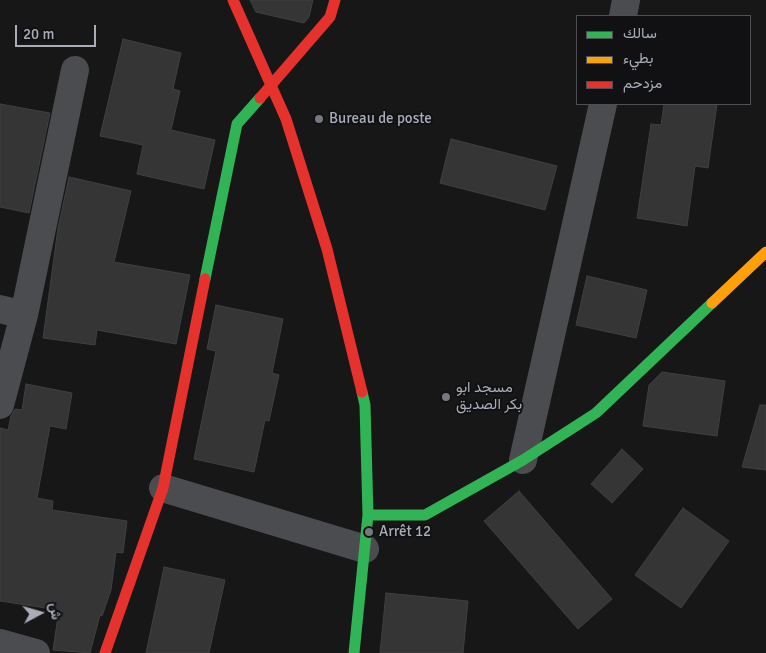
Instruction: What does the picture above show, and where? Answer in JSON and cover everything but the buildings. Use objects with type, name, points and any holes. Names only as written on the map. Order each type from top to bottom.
[{"type":"street","points":[[233,0],[286,119],[327,249],[365,405],[368,515],[354,653]]},
{"type":"street","points":[[105,653],[162,488],[237,124],[330,16],[335,0]]},
{"type":"street","points":[[623,15],[626,0]]},
{"type":"street","points":[[0,405],[12,312],[75,70]]},
{"type":"street","points":[[523,460],[603,105]]},
{"type":"street","points":[[368,515],[424,515],[523,460],[596,413],[766,252]]},
{"type":"street","points":[[162,488],[365,549]]},
{"type":"street","points":[[0,643],[36,653]]},
{"type":"traffic: fast","points":[[205,279],[237,124],[260,98]]},
{"type":"traffic: fast","points":[[368,515],[425,515],[523,460],[596,413],[712,303]]},
{"type":"traffic: fast","points":[[354,653],[368,515],[365,405],[362,392]]},
{"type":"traffic: slow","points":[[712,303],[766,252]]},
{"type":"traffic: jam","points":[[233,0],[286,119],[327,249],[362,392]]},
{"type":"traffic: jam","points":[[260,98],[330,17],[335,0]]},
{"type":"traffic: jam","points":[[105,653],[163,488],[205,279]]},
{"type":"place","name":"Bureau de poste","points":[[319,119]]},
{"type":"place","name":"مسجد ابو بكر الصديق","points":[[446,397]]},
{"type":"place","name":"Arrêt 12","points":[[369,532]]}]
